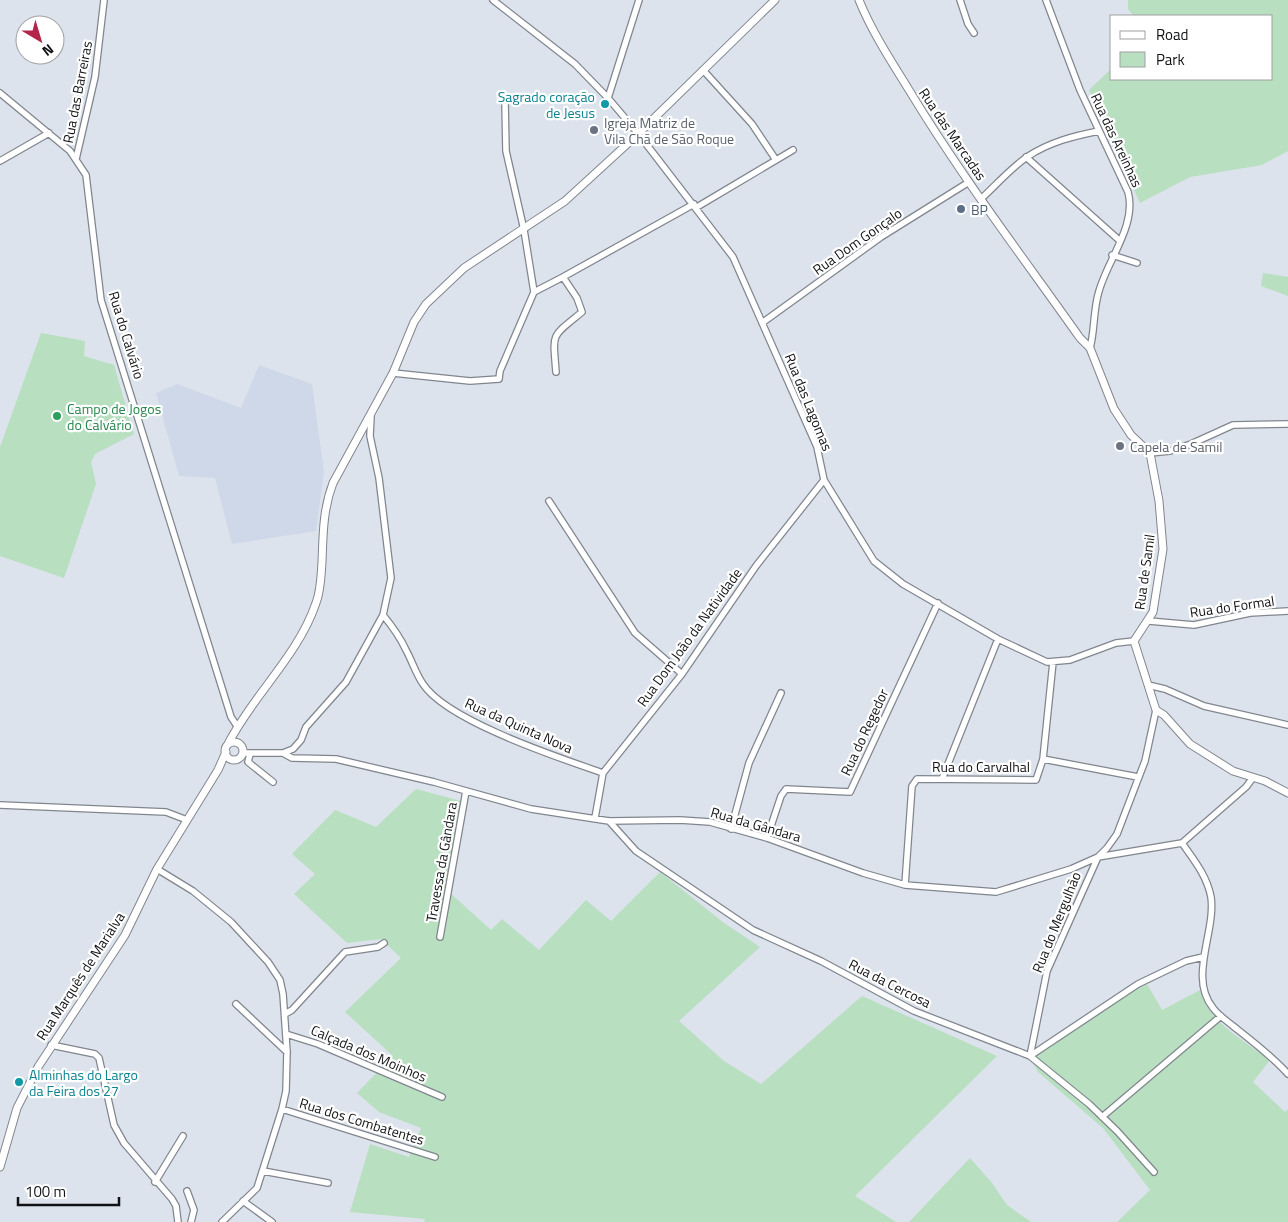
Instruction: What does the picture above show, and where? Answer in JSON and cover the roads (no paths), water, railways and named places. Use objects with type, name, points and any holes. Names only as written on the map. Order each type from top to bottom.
[{"type":"street","name":"Rua das Barreiras","points":[[76,159],[95,77],[104,0]]},
{"type":"street","name":"Rua das Lagomas","points":[[493,0],[575,64],[608,98],[695,206],[733,257],[817,447],[824,480],[874,561],[904,584],[998,639],[1041,660],[1053,662],[1070,660],[1116,643],[1134,641]]},
{"type":"street","points":[[608,98],[640,0]]},
{"type":"street","points":[[0,805],[166,812],[187,820],[218,770],[237,726],[297,641],[313,613],[320,587],[325,511],[328,496],[333,483],[393,373],[414,322],[426,304],[464,268],[524,230],[565,201],[638,134],[703,70],[765,4],[775,0]]},
{"type":"street","name":"Rua das Marcadas","points":[[859,0],[879,41],[968,182],[1080,338],[1090,348]]},
{"type":"street","points":[[960,0],[968,24],[974,32]]},
{"type":"street","name":"Rua das Areinhas","points":[[1046,0],[1080,90],[1128,192],[1131,203],[1129,222],[1112,255],[1099,291],[1090,348]]},
{"type":"street","points":[[703,70],[752,124],[776,160]]},
{"type":"street","name":"Rua do Calvário","points":[[0,93],[50,133],[76,159],[86,176],[101,300],[231,717],[237,726]]},
{"type":"street","points":[[393,373],[470,381],[499,379],[500,371],[534,292],[524,230],[506,151],[505,101]]},
{"type":"street","points":[[981,199],[1026,157],[1050,145],[1075,136],[1099,131]]},
{"type":"street","points":[[0,162],[50,133]]},
{"type":"street","points":[[534,292],[695,206],[793,150]]},
{"type":"street","points":[[1026,157],[1119,240]]},
{"type":"street","name":"Rua Dom Gonçalo","points":[[762,323],[881,237],[968,182]]},
{"type":"street","points":[[1112,255],[1136,263]]},
{"type":"street","points":[[556,372],[554,338],[559,330],[582,312],[577,298],[564,277]]},
{"type":"street","points":[[1090,348],[1114,409],[1131,435],[1150,453],[1170,451],[1191,444],[1233,424],[1288,424]]},
{"type":"street","points":[[283,753],[293,749],[301,740],[306,727],[346,682],[383,615],[391,578],[379,478],[370,436],[371,416]]},
{"type":"street","name":"Rua de Samil","points":[[1134,641],[1149,622],[1154,612],[1163,532],[1150,453]]},
{"type":"street","name":"Rua Dom João da Natividade","points":[[595,818],[603,773],[682,674],[756,566],[824,480]]},
{"type":"street","points":[[549,501],[635,632],[682,674]]},
{"type":"street","name":"Rua do Regedor","points":[[767,838],[781,796],[786,789],[850,792],[938,603]]},
{"type":"street","name":"Rua do Formal","points":[[1149,622],[1194,626],[1250,613],[1288,611]]},
{"type":"street","name":"Rua da Quinta Nova","points":[[383,615],[406,650],[423,684],[432,695],[480,724],[537,749],[603,773]]},
{"type":"street","points":[[942,779],[998,639]]},
{"type":"street","points":[[1134,641],[1156,710],[1164,715],[1190,744],[1204,755],[1233,771],[1265,781],[1288,793]]},
{"type":"street","name":"Rua do Carvalhal","points":[[905,885],[912,786],[917,779],[1036,780],[1043,759],[1053,662]]},
{"type":"street","points":[[1148,685],[1165,689],[1204,706],[1288,726]]},
{"type":"street","points":[[731,829],[748,763],[780,693]]},
{"type":"street","name":"Rua da Gândara","points":[[246,754],[283,753],[292,758],[336,759],[530,809],[609,821],[680,820],[710,822],[767,838],[862,873],[905,885],[996,892],[1046,878],[1098,857],[1117,834],[1148,753],[1156,710]]},
{"type":"street","points":[[237,726],[240,744],[248,762],[273,782]]},
{"type":"street","points":[[227,748],[235,742],[240,744]]},
{"type":"street","points":[[227,748],[232,759]]},
{"type":"street","points":[[218,770],[232,759],[238,759],[246,754]]},
{"type":"street","points":[[1043,759],[1138,777]]},
{"type":"street","points":[[1098,857],[1182,843],[1246,788],[1252,778]]},
{"type":"street","name":"Travessa da Gândara","points":[[440,937],[466,791]]},
{"type":"street","name":"Rua Marquês de Marialva","points":[[0,1167],[17,1108],[38,1067],[50,1045],[125,935],[157,869],[187,820]]},
{"type":"street","name":"Rua da Cercosa","points":[[609,821],[636,851],[754,930],[821,961],[914,1011],[1030,1056],[1102,1117],[1154,1172]]},
{"type":"street","points":[[1182,843],[1205,876],[1210,896],[1209,938],[1203,957],[1202,972],[1207,996],[1213,1008],[1221,1016],[1276,1061],[1288,1074]]},
{"type":"street","name":"Rua do Mergulhão","points":[[1030,1056],[1047,971],[1098,857]]},
{"type":"street","points":[[157,869],[193,891],[231,922],[268,962],[280,980],[287,1052],[286,1091],[282,1109],[257,1188],[222,1222]]},
{"type":"street","points":[[284,1014],[292,1010],[345,952],[378,947],[384,943]]},
{"type":"street","points":[[1030,1056],[1138,984],[1186,961],[1203,957]]},
{"type":"street","points":[[236,1004],[287,1052]]},
{"type":"street","points":[[1102,1117],[1221,1016]]},
{"type":"street","name":"Calçada dos Moinhos","points":[[286,1034],[318,1044],[442,1097]]},
{"type":"street","points":[[50,1045],[95,1054],[99,1058],[114,1125],[124,1143],[155,1182],[172,1199],[176,1206],[178,1222]]},
{"type":"street","name":"Rua dos Combatentes","points":[[282,1109],[435,1157]]},
{"type":"street","points":[[155,1182],[183,1136]]},
{"type":"street","points":[[263,1171],[328,1183]]},
{"type":"street","points":[[187,1191],[194,1210],[191,1222]]},
{"type":"street","points":[[244,1202],[272,1222]]},
{"type":"place","name":"Sagrado coração de Jesus","points":[[605,104]]},
{"type":"place","name":"Igreja Matriz de Vila Chã de São Roque","points":[[594,130]]},
{"type":"place","name":"BP","points":[[961,209]]},
{"type":"place","name":"Campo de Jogos do Calvário","points":[[57,416]]},
{"type":"place","name":"Capela de Samil","points":[[1120,446]]},
{"type":"place","name":"Alminhas do Largo da Feira dos 27","points":[[19,1082]]}]
